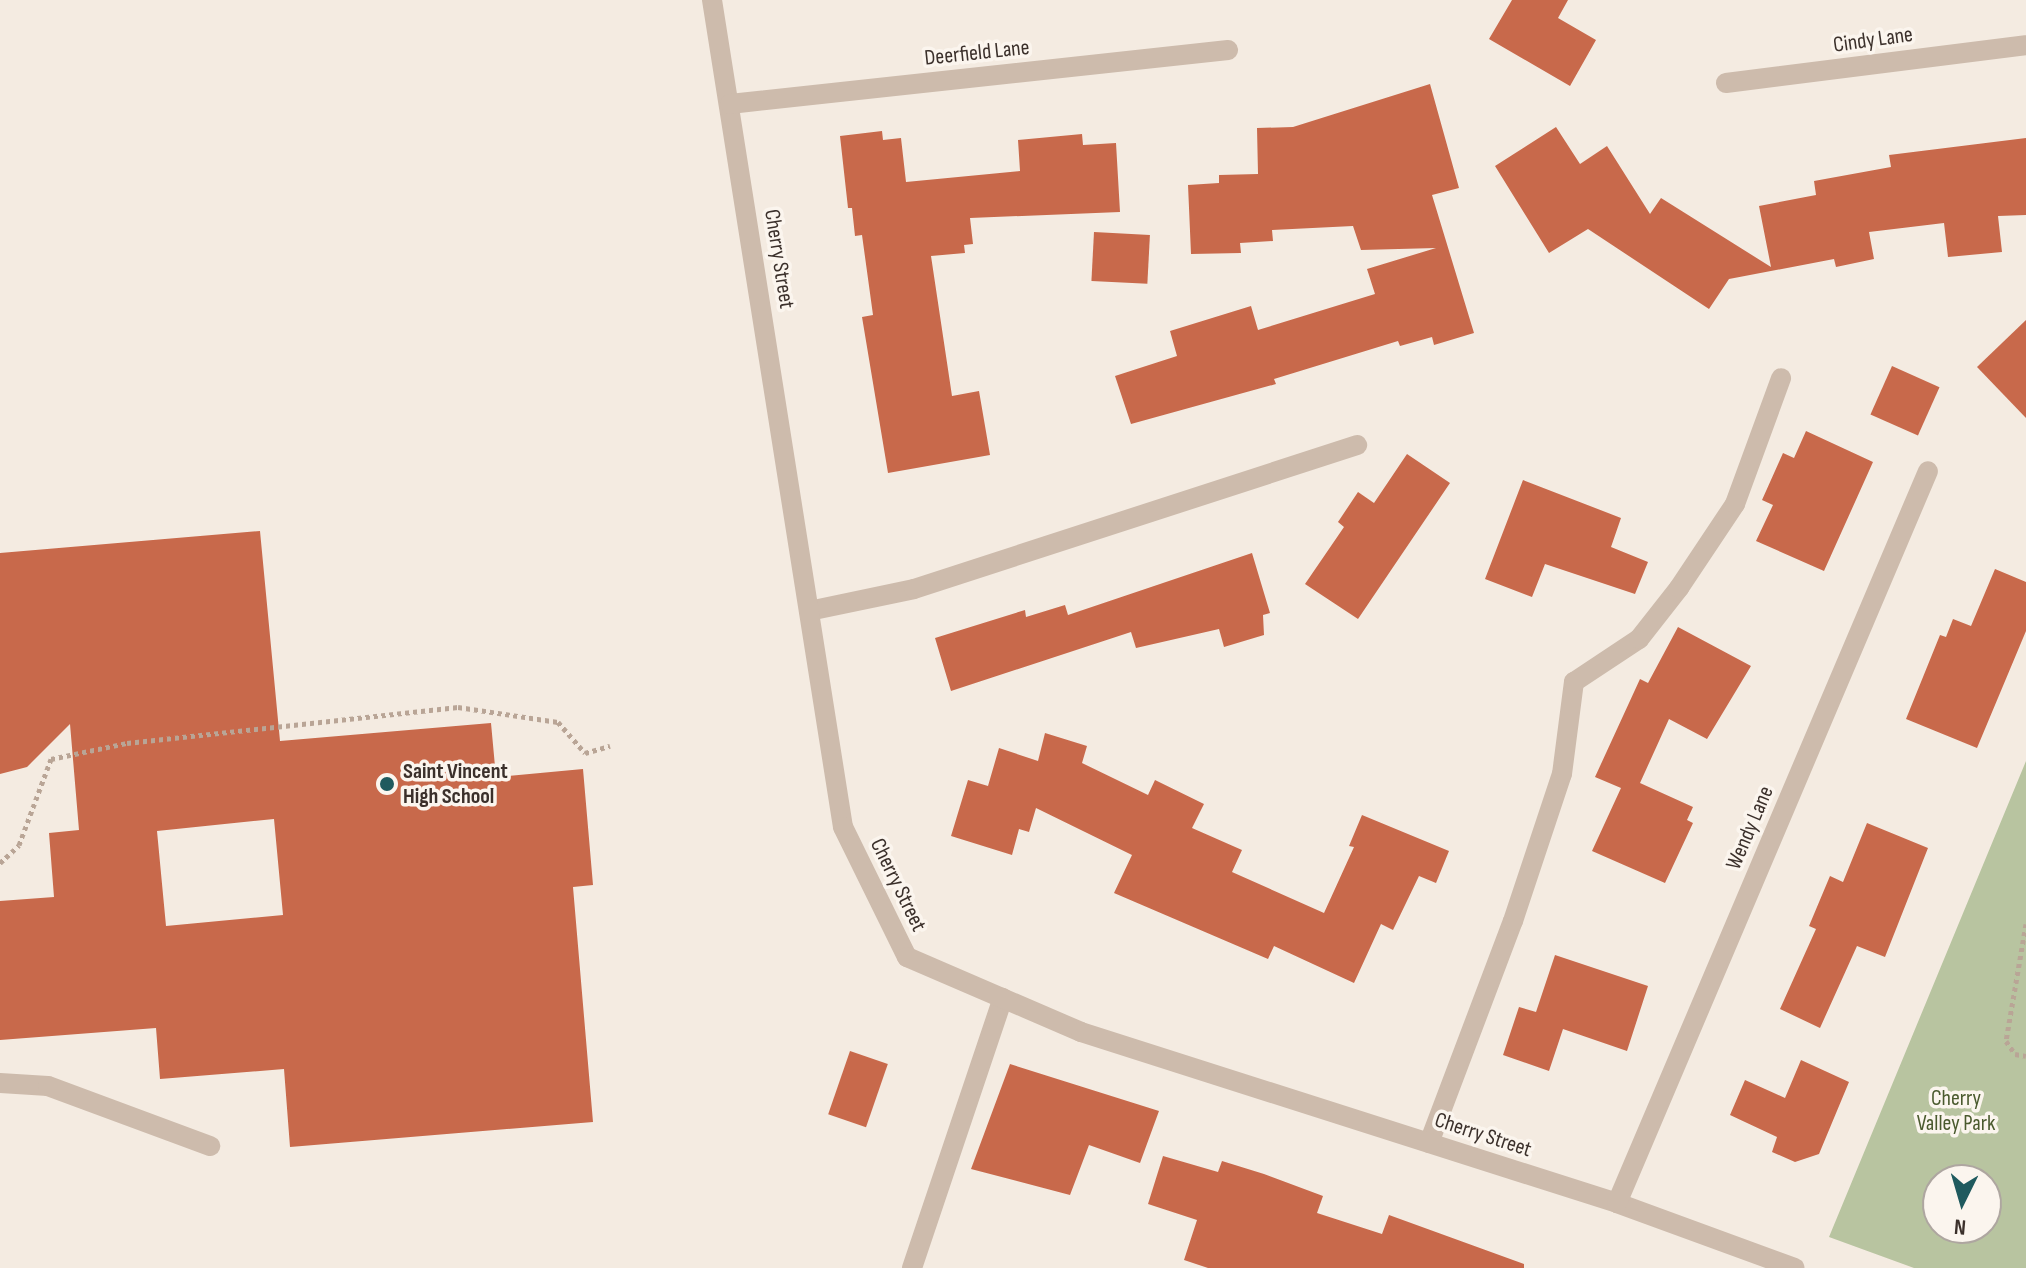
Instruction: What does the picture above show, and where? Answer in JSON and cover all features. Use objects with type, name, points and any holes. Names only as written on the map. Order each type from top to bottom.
[{"type":"street","name":"Cherry Street","points":[[712,0],[843,827],[871,890],[907,957],[1081,1032],[1617,1203],[1795,1268]]},
{"type":"street","name":"Cindy Lane","points":[[1726,83],[2026,45]]},
{"type":"street","name":"Deerfield Lane","points":[[730,104],[1228,50]]},
{"type":"street","points":[[1429,1143],[1513,921],[1562,774],[1574,682],[1639,639],[1679,588],[1735,504],[1781,378]]},
{"type":"street","points":[[809,611],[914,589],[1357,445]]},
{"type":"street","name":"Wendy Lane","points":[[1617,1203],[1928,471]]},
{"type":"street","points":[[912,1268],[1003,998]]},
{"type":"street","points":[[0,1083],[48,1086],[210,1146]]},
{"type":"path","points":[[0,863],[19,845],[51,759],[127,743],[458,707],[558,722],[585,753],[610,746]]},
{"type":"path","points":[[2026,924],[2006,1041],[2015,1054],[2026,1056]]},
{"type":"green space","name":"Cherry Valley Park","points":[[2026,761],[2026,1268],[1914,1268],[1829,1237]]},
{"type":"building","points":[[1512,0],[1568,0],[1558,18],[1596,40],[1570,86],[1489,39]]},
{"type":"building","points":[[1430,84],[1459,188],[1432,195],[1474,333],[1434,345],[1432,337],[1400,346],[1398,341],[1274,379],[1276,384],[1131,424],[1115,376],[1177,356],[1170,331],[1251,306],[1258,330],[1375,294],[1367,269],[1436,248],[1361,250],[1353,226],[1272,230],[1273,241],[1240,243],[1241,253],[1191,254],[1188,185],[1219,183],[1219,175],[1258,174],[1257,128],[1293,127]]},
{"type":"building","points":[[1556,127],[1580,164],[1607,146],[1650,214],[1661,198],[1771,267],[1759,206],[1816,195],[1814,181],[1891,167],[1889,155],[2026,138],[2026,215],[1998,216],[2002,252],[1948,257],[1944,223],[1869,232],[1874,259],[1836,267],[1834,259],[1729,279],[1709,309],[1588,229],[1549,253],[1495,166]]},
{"type":"building","points":[[882,131],[883,140],[901,138],[906,182],[1020,171],[1018,140],[1082,134],[1083,145],[1116,143],[1120,212],[970,218],[973,244],[964,245],[965,253],[931,256],[952,396],[979,391],[990,455],[888,473],[862,317],[873,315],[862,235],[855,236],[852,208],[848,208],[840,136]]},
{"type":"building","points":[[1094,232],[1150,235],[1147,284],[1091,281]]},
{"type":"building","points":[[2026,320],[2026,418],[1977,367]]},
{"type":"building","points":[[1892,366],[1940,387],[1918,436],[1870,414]]},
{"type":"building","points":[[1806,431],[1873,462],[1824,571],[1756,541],[1773,505],[1762,500],[1783,453],[1794,458]]},
{"type":"building","points":[[1407,454],[1450,483],[1358,619],[1305,584],[1344,527],[1338,522],[1358,492],[1374,503]]},
{"type":"building","points":[[1523,480],[1621,518],[1611,547],[1648,562],[1635,594],[1545,564],[1532,597],[1485,579]]},
{"type":"building","points":[[260,531],[280,741],[491,723],[496,777],[583,769],[593,885],[573,887],[593,1122],[290,1147],[284,1069],[160,1079],[156,1028],[0,1040],[0,901],[54,897],[49,833],[79,830],[70,724],[27,767],[0,774],[0,553]],"holes":[[[274,819],[283,915],[166,926],[157,831]]]},
{"type":"building","points":[[1252,553],[1270,613],[1263,615],[1264,635],[1224,647],[1219,629],[1136,648],[1131,632],[951,691],[935,638],[1025,610],[1026,617],[1065,605],[1068,615]]},
{"type":"building","points":[[1995,569],[2026,582],[2026,631],[1977,748],[1906,719],[1940,635],[1946,637],[1953,619],[1971,626]]},
{"type":"building","points":[[1678,627],[1751,666],[1707,739],[1669,719],[1640,783],[1693,807],[1687,820],[1693,823],[1665,883],[1592,851],[1621,788],[1595,777],[1640,679],[1648,683]]},
{"type":"building","points":[[1045,733],[1087,746],[1082,763],[1148,795],[1155,780],[1204,804],[1192,828],[1242,850],[1232,872],[1324,913],[1354,847],[1349,846],[1362,815],[1449,851],[1436,883],[1419,876],[1393,930],[1381,924],[1354,983],[1274,946],[1268,959],[1114,893],[1132,855],[1036,808],[1029,832],[1019,829],[1012,855],[951,836],[968,780],[988,786],[999,748],[1038,761]]},
{"type":"building","points":[[1867,823],[1928,848],[1885,957],[1857,946],[1820,1028],[1780,1009],[1816,929],[1809,926],[1830,876],[1843,882]]},
{"type":"building","points":[[1555,955],[1648,986],[1627,1051],[1563,1029],[1549,1071],[1503,1055],[1519,1007],[1536,1012]]},
{"type":"building","points":[[850,1051],[888,1064],[866,1127],[828,1114]]},
{"type":"building","points":[[1801,1060],[1849,1082],[1819,1154],[1795,1162],[1772,1152],[1777,1137],[1730,1115],[1745,1080],[1785,1098]]},
{"type":"building","points":[[1010,1064],[1159,1111],[1140,1163],[1089,1145],[1070,1195],[971,1169]]},
{"type":"building","points":[[1163,1156],[1218,1172],[1222,1161],[1264,1174],[1323,1196],[1317,1213],[1382,1234],[1389,1215],[1524,1264],[1524,1268],[1208,1268],[1184,1260],[1197,1220],[1148,1204]]},
{"type":"place","name":"Saint Vincent High School","points":[[387,784]]}]
